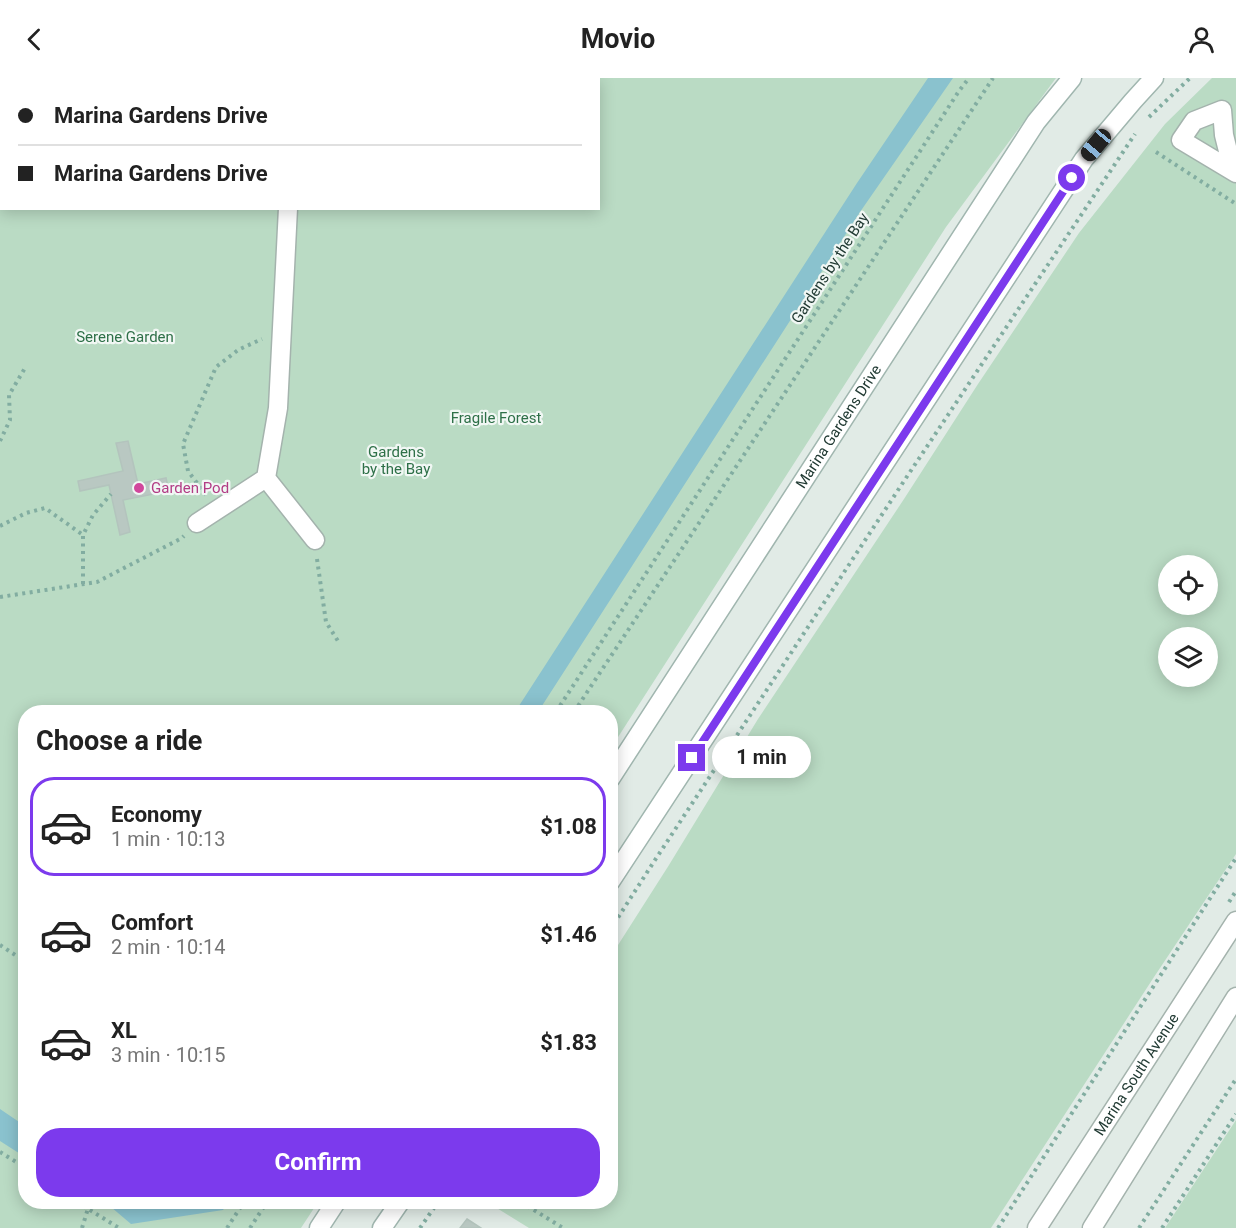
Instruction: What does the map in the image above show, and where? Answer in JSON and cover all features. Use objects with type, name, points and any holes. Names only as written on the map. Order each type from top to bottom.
[{"type":"main road","name":"Marina Gardens Drive","points":[[618,767],[1036,122],[1072,78]]},
{"type":"main road","points":[[618,870],[1084,159],[1154,78]]},
{"type":"main road","points":[[1236,162],[1230,159],[1224,135],[1222,110],[1194,121],[1180,140],[1236,173]]},
{"type":"main road","points":[[197,523],[266,478],[278,408],[288,210]]},
{"type":"main road","points":[[266,478],[315,540]]},
{"type":"main road","name":"Marina South Avenue","points":[[1037,1228],[1236,921]]},
{"type":"main road","points":[[1092,1228],[1236,997]]},
{"type":"main road","points":[[319,1228],[331,1209]]},
{"type":"main road","points":[[382,1228],[395,1209]]},
{"type":"path","points":[[54,78],[73,78]]},
{"type":"path","name":"Gardens by the Bay","points":[[561,705],[969,78]]},
{"type":"path","points":[[579,705],[993,78]]},
{"type":"path","points":[[1149,117],[1190,78]]},
{"type":"path","points":[[618,918],[1137,130]]},
{"type":"path","points":[[1156,152],[1236,204]]},
{"type":"path","points":[[220,508],[210,501],[188,471],[183,444],[216,367],[238,350],[282,331]]},
{"type":"path","points":[[0,441],[10,420],[9,395],[25,368]]},
{"type":"path","points":[[83,584],[83,535],[93,515],[111,494]]},
{"type":"path","points":[[0,526],[26,513],[45,508],[83,535]]},
{"type":"path","points":[[0,597],[97,582],[182,538],[197,523]]},
{"type":"path","points":[[315,540],[326,622],[338,641]]},
{"type":"path","points":[[998,1228],[1236,858]]},
{"type":"path","points":[[0,945],[18,957]]},
{"type":"path","points":[[1139,1228],[1236,1079]]},
{"type":"path","points":[[1162,1228],[1236,1114]]},
{"type":"path","points":[[0,1152],[18,1163]]},
{"type":"path","points":[[82,1228],[87,1209]]},
{"type":"path","points":[[89,1209],[119,1228]]},
{"type":"path","points":[[227,1228],[239,1209]]},
{"type":"path","points":[[250,1228],[262,1209]]},
{"type":"path","points":[[420,1228],[433,1209]]},
{"type":"path","points":[[532,1209],[563,1228]]},
{"type":"green space","name":"Gardens by the Bay","points":[[600,78],[1056,78],[946,227],[618,737],[618,705],[18,705],[18,1209],[313,1209],[301,1228],[0,1228],[0,210],[600,210]]},
{"type":"green space","points":[[1212,78],[1236,78],[1236,854],[991,1228],[529,1228],[498,1209],[618,1209],[618,945],[758,719],[1079,233],[1165,124]]},
{"type":"green space","points":[[1236,1120],[1236,1228],[1165,1228]]},
{"type":"water","points":[[928,78],[953,78],[860,212],[543,705],[520,705],[857,183]]},
{"type":"water","points":[[0,1109],[18,1121],[18,1153],[0,1141]]},
{"type":"water","points":[[113,1209],[224,1209],[223,1210],[131,1224]]},
{"type":"building","name":"Garden Pod","points":[[128,441],[138,484],[166,478],[169,491],[123,500],[130,532],[120,535],[109,485],[80,491],[78,481],[123,471],[116,443]]},
{"type":"building","points":[[467,1219],[481,1228],[460,1228]]},
{"type":"building","points":[[467,1219],[481,1228],[460,1228]]},
{"type":"place","name":"Garden Pod","points":[[139,488]]},
{"type":"route","points":[[692,758],[1072,178]]},
{"type":"park label","name":"Serene Garden","points":[[125,337]]},
{"type":"park label","name":"Fragile Forest","points":[[496,418]]}]
